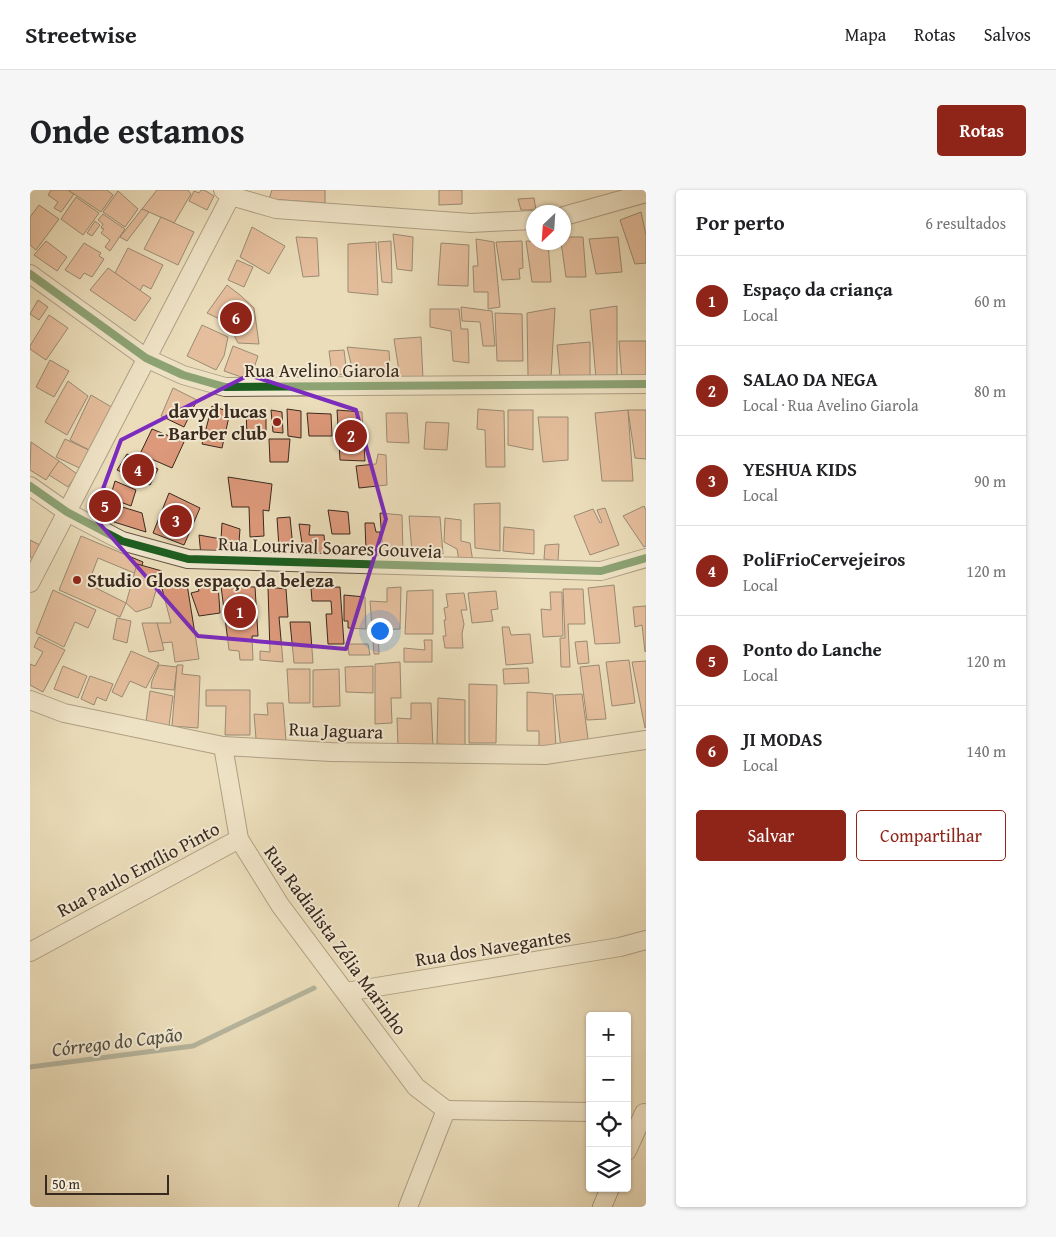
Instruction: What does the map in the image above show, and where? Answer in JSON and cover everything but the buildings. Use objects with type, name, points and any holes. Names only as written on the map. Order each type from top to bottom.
[{"type":"street","points":[[30,582],[146,358],[229,192],[276,209],[471,223],[526,220]]},
{"type":"street","points":[[571,214],[646,193]]},
{"type":"street","name":"Rua Avelino Giarola","points":[[30,274],[146,358],[183,375],[225,387],[646,384]]},
{"type":"street","name":"Rua Lourival Soares Gouveia","points":[[30,486],[67,512],[122,541],[188,559],[601,571],[646,558]]},
{"type":"street","name":"Rua Jaguara","points":[[30,700],[64,713],[223,746],[331,752],[545,755],[646,740]]},
{"type":"street","name":"Rua Radialista Zélia Marinho","points":[[223,746],[239,839],[280,905],[416,1087],[446,1110]]},
{"type":"street","name":"Rua Paulo Emílio Pinto","points":[[30,952],[239,839]]},
{"type":"street","name":"Rua dos Navegantes","points":[[346,992],[620,948],[646,940]]},
{"type":"street","points":[[408,1207],[446,1110],[586,1112]]},
{"type":"street","points":[[628,1147],[639,1113]]},
{"type":"street","points":[[602,1207],[608,1192]]},
{"type":"highlighted area","points":[[249,375],[356,410],[386,519],[346,649],[198,636],[93,516],[121,440]]},
{"type":"waterway","name":"Córrego do Capão","points":[[30,1067],[193,1046],[314,988]]},
{"type":"cycle path","points":[[30,274],[146,358],[183,375],[225,387],[646,384]]},
{"type":"cycle path","points":[[30,486],[67,512],[122,541],[188,559],[601,571],[646,558]]},
{"type":"place","name":"JI MODAS","points":[[236,318]]},
{"type":"place","name":"davyd lucas - Barber club","points":[[277,422]]},
{"type":"place","name":"SALAO DA NEGA","points":[[351,436]]},
{"type":"place","name":"PoliFrioCervejeiros","points":[[138,470]]},
{"type":"place","name":"Ponto do Lanche","points":[[105,506]]},
{"type":"place","name":"YESHUA KIDS","points":[[176,521]]},
{"type":"place","name":"Studio Gloss espaço da beleza","points":[[77,580]]},
{"type":"place","name":"Espaço da criança","points":[[240,612]]}]
